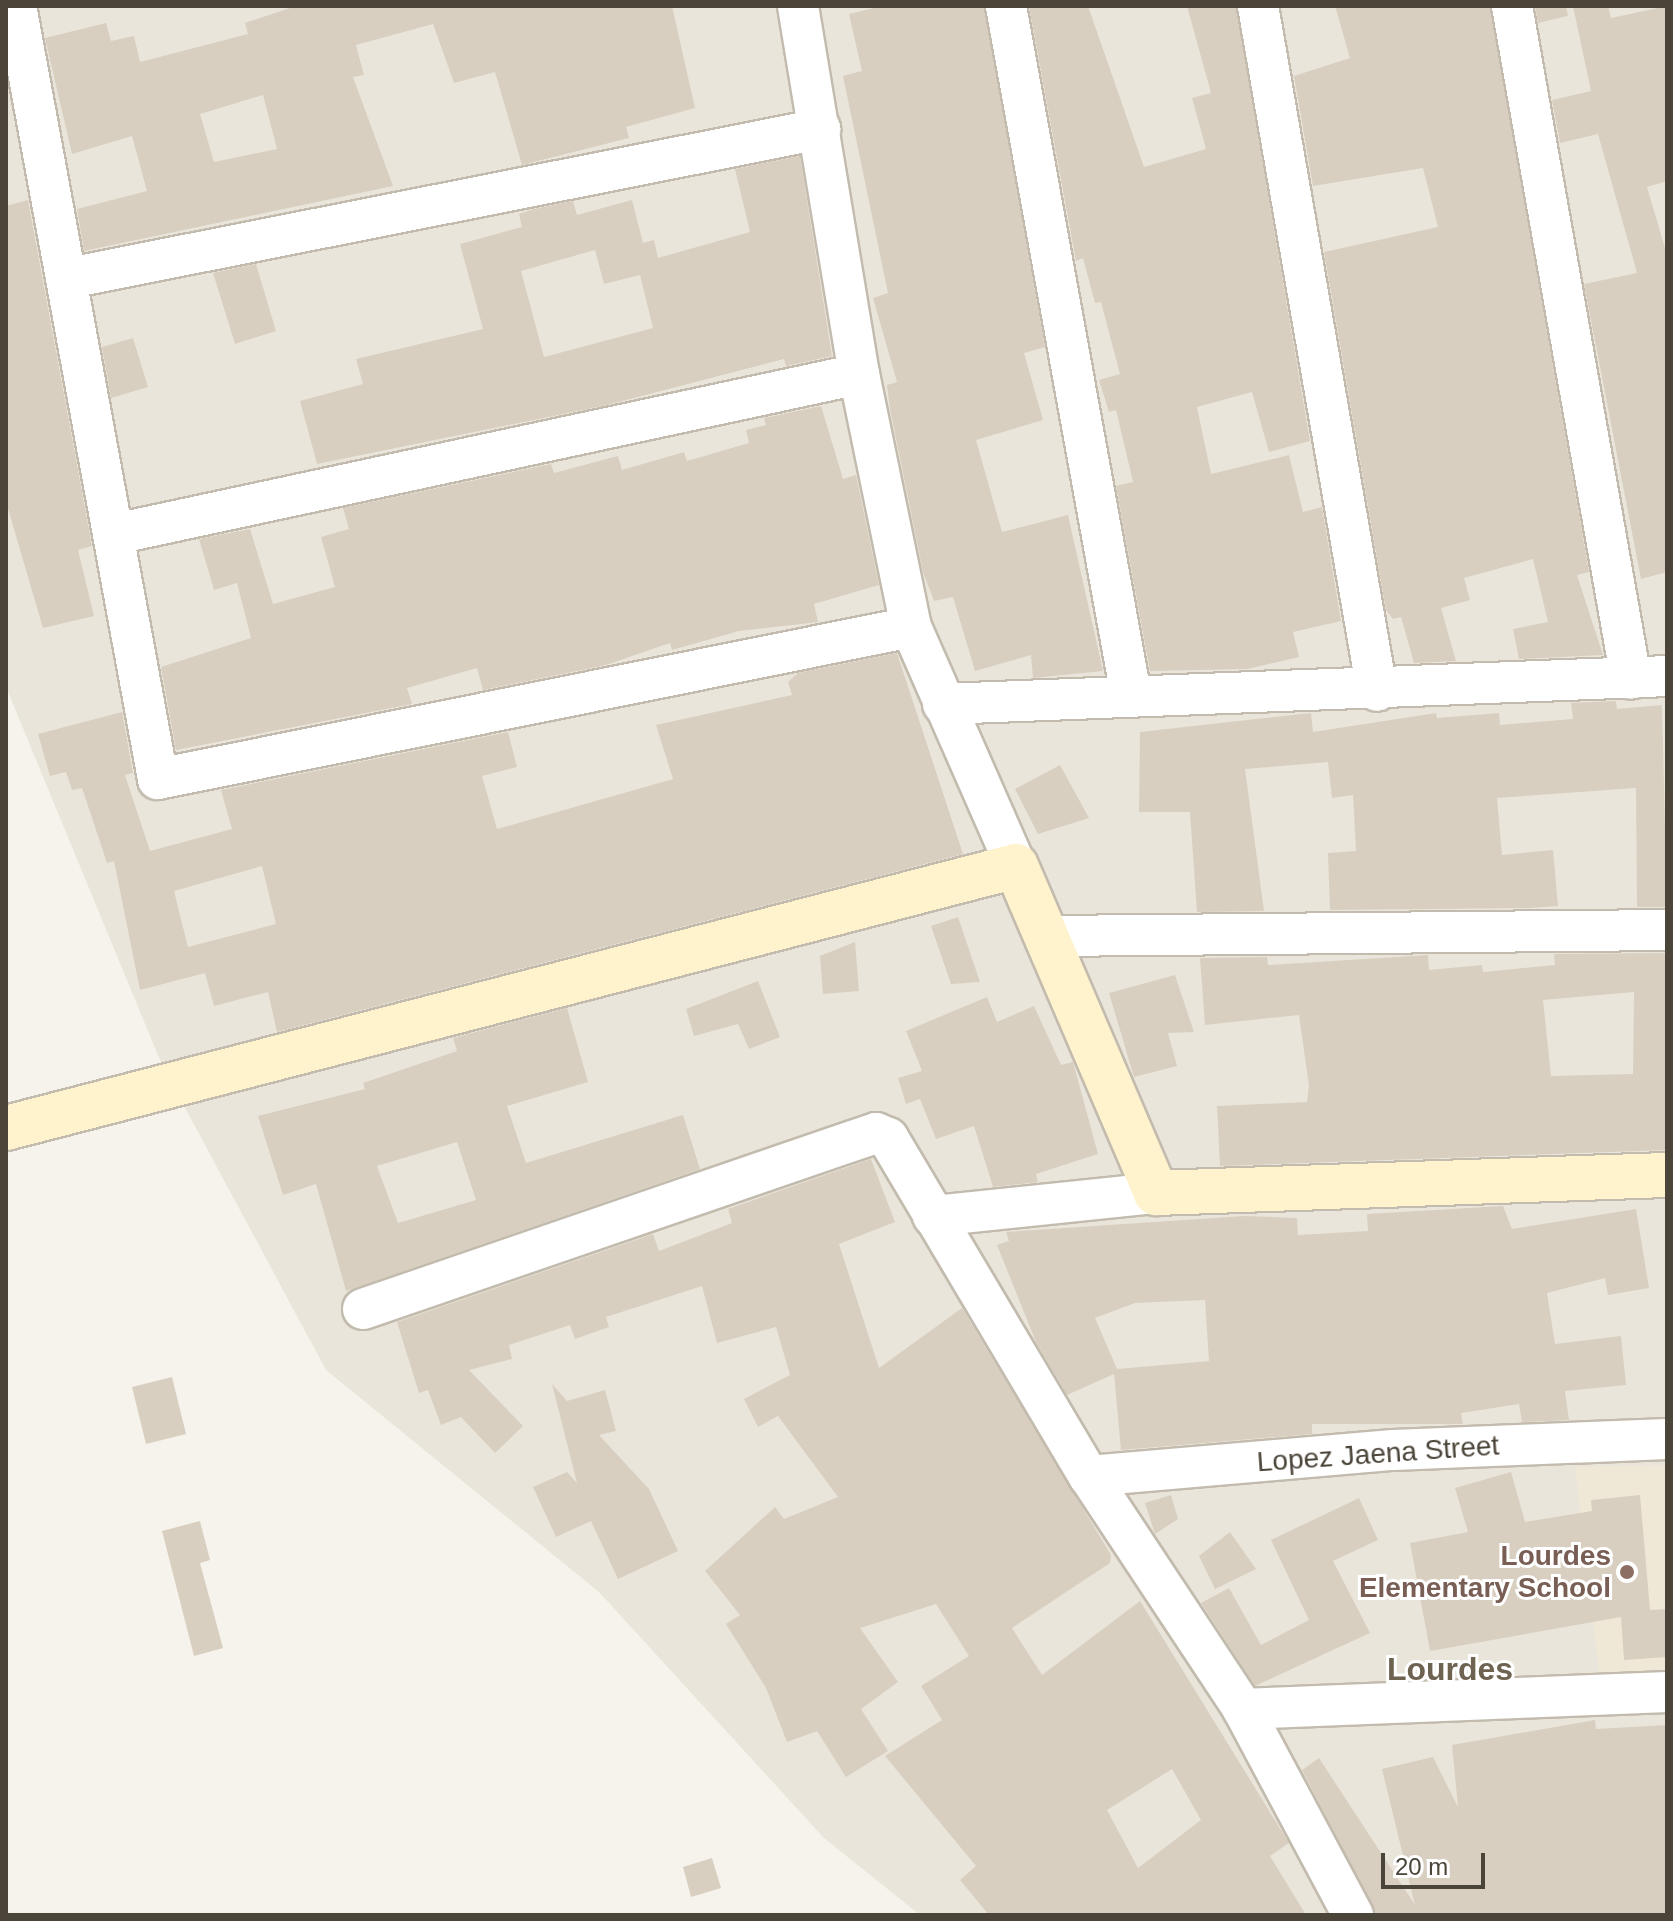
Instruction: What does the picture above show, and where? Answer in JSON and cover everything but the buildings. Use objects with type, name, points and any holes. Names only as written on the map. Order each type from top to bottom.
[{"type":"street","points":[[16,6],[69,278],[158,779],[911,627]]},
{"type":"street","points":[[798,6],[859,374],[911,627],[1156,1193]]},
{"type":"street","points":[[1006,6],[1131,695]]},
{"type":"street","points":[[1258,6],[1377,691]]},
{"type":"street","points":[[943,704],[1131,695],[1377,691],[1649,678],[1512,6]]},
{"type":"street","points":[[69,278],[820,129]]},
{"type":"street","points":[[115,534],[859,374]]},
{"type":"street","points":[[6,1128],[1016,866]]},
{"type":"street","points":[[1047,936],[1667,930]]},
{"type":"street","points":[[363,1309],[876,1133],[888,1138],[1089,1476],[1243,1709],[1353,1915]]},
{"type":"street","points":[[933,1216],[1156,1193],[1667,1175]]},
{"type":"street","name":"Lopez Jaena Street","points":[[1089,1476],[1393,1450],[1667,1439]]},
{"type":"street","points":[[1243,1709],[1667,1692]]},
{"type":"shaded area","points":[[6,6],[1667,6],[1667,1915],[920,1915],[824,1838],[599,1592],[326,1370],[162,1065],[6,687]]},
{"type":"shaded area","name":"Lourdes Elementary School","points":[[1667,1465],[1667,1676],[1600,1680],[1575,1467]]},
{"type":"place","name":"Lourdes Elementary School","points":[[1627,1572]]},
{"type":"district","name":"Lourdes","points":[[1450,1669]]}]
